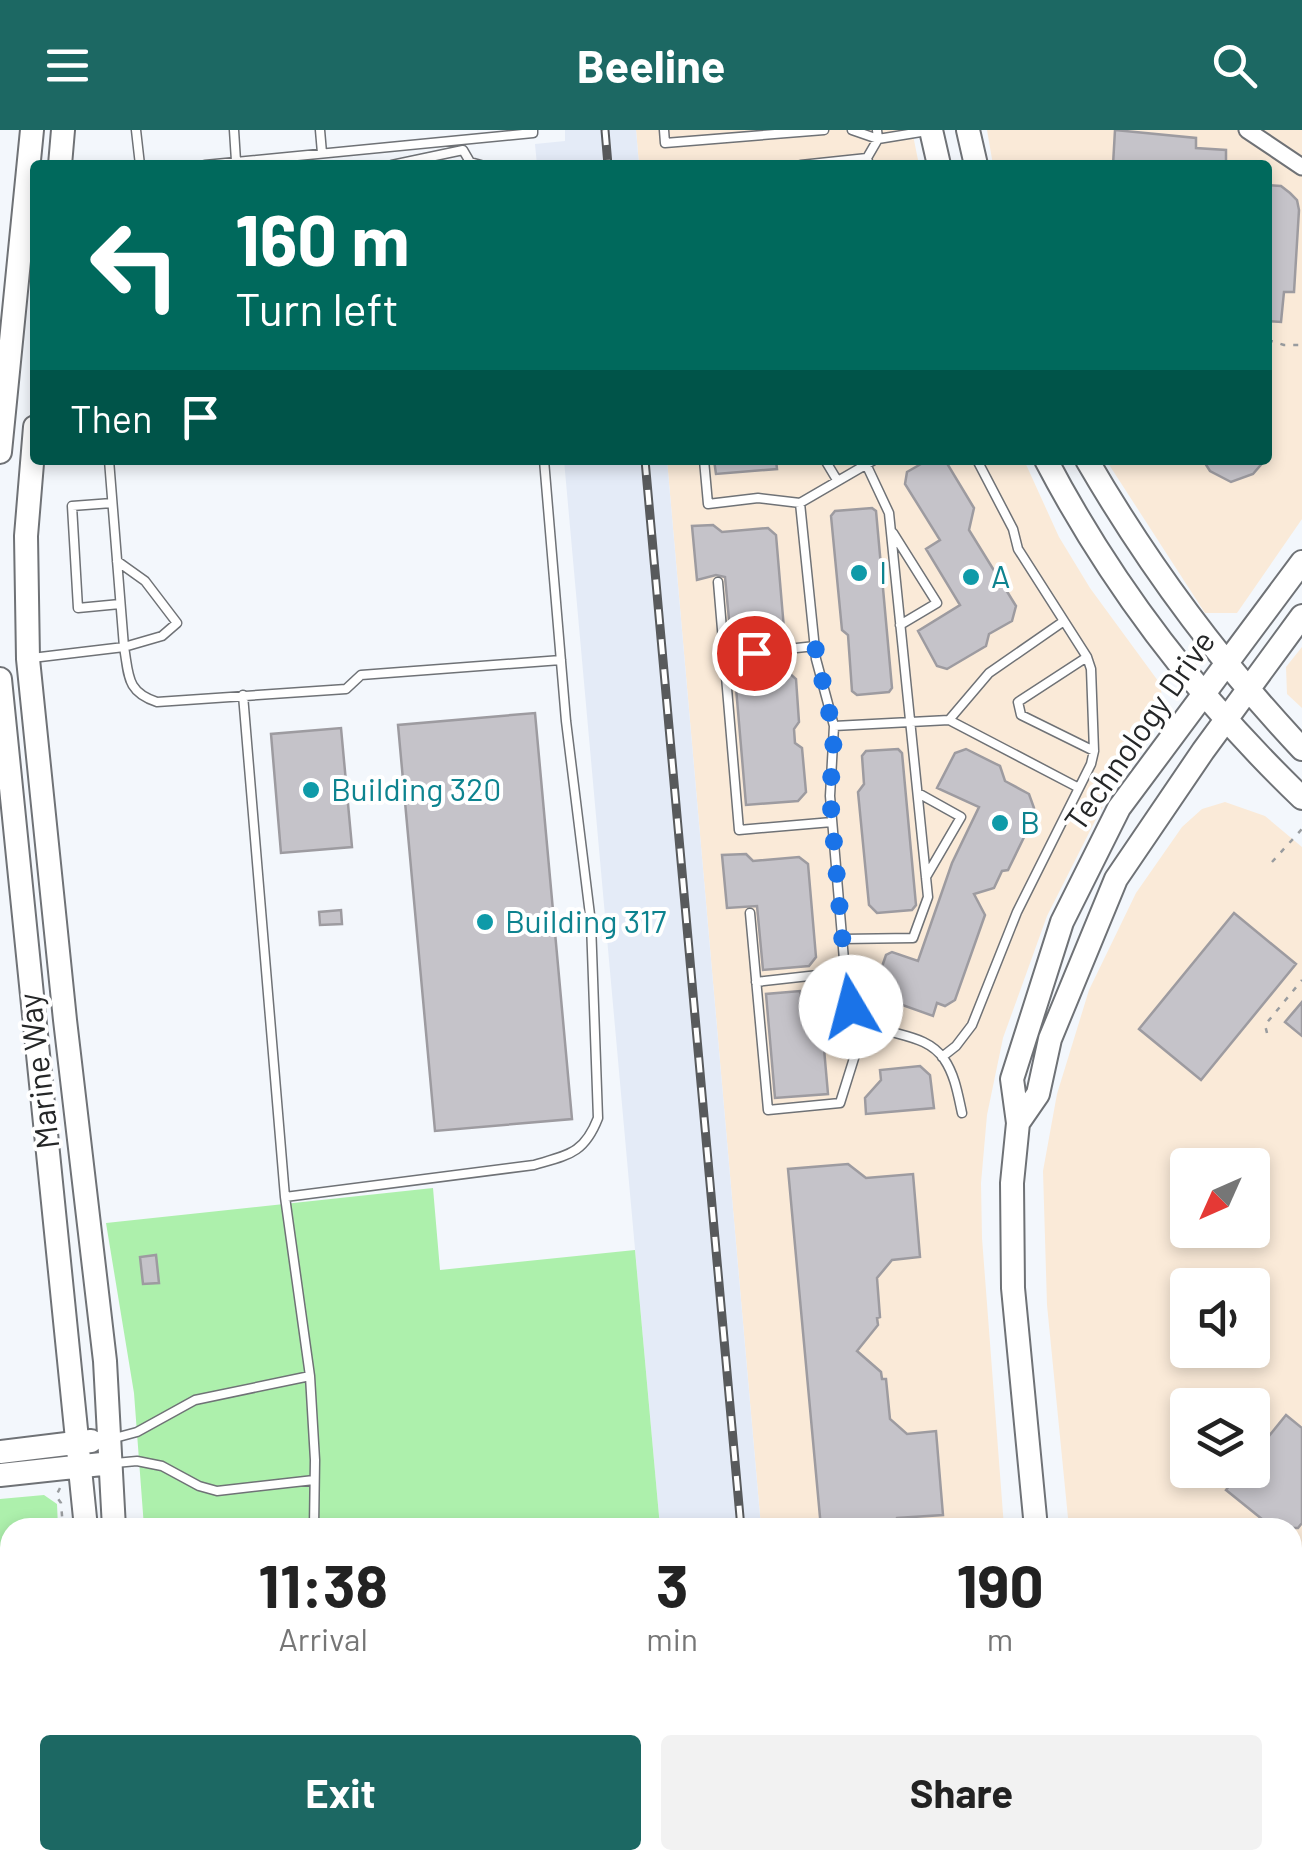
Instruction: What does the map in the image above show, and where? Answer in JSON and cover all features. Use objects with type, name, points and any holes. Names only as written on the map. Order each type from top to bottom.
[{"type":"main road","points":[[31,160],[32,130]]},
{"type":"main road","points":[[60,160],[63,130]]},
{"type":"main road","points":[[933,130],[938,160]]},
{"type":"main road","points":[[968,130],[975,160]]},
{"type":"main road","points":[[0,452],[30,184]]},
{"type":"main road","name":"Marine Way","points":[[32,465],[26,536],[28,659],[105,1361],[114,1518]]},
{"type":"main road","points":[[1049,465],[1108,567],[1203,693],[1302,798]]},
{"type":"main road","points":[[1090,465],[1177,602],[1225,664],[1302,749]]},
{"type":"main road","name":"Technology Drive","points":[[1035,1518],[1013,1288],[1012,1183],[1018,1123],[1012,1078],[1062,922],[1119,808],[1302,562]]},
{"type":"main road","name":"Technology Drive","points":[[1018,1123],[1038,1094],[1050,1039],[1116,878],[1302,616]]},
{"type":"main road","name":"Marine Way","points":[[0,679],[85,1518]]},
{"type":"main road","points":[[0,1475],[77,1454],[109,1439]]},
{"type":"main road","points":[[0,1452],[77,1454],[111,1463]]},
{"type":"street","points":[[1247,130],[1302,168]]},
{"type":"lane","points":[[136,130],[139,160]]},
{"type":"lane","points":[[234,130],[236,160]]},
{"type":"lane","points":[[320,130],[322,153]]},
{"type":"lane","points":[[246,160],[533,130]]},
{"type":"lane","points":[[664,130],[665,143],[824,130]]},
{"type":"lane","points":[[852,130],[877,134],[933,130]]},
{"type":"lane","points":[[868,160],[877,134]]},
{"type":"lane","points":[[416,160],[463,150]]},
{"type":"lane","points":[[463,150],[463,160]]},
{"type":"lane","points":[[463,150],[469,160]]},
{"type":"lane","points":[[274,157],[282,160]]},
{"type":"lane","points":[[109,465],[124,647],[130,682],[140,697],[156,702],[346,690],[361,675],[561,660]]},
{"type":"lane","points":[[285,1197],[534,1165],[573,1153],[590,1139],[598,1118],[591,923],[561,660],[544,465]]},
{"type":"lane","points":[[704,465],[708,504],[758,498],[800,503],[864,465]]},
{"type":"lane","points":[[828,465],[837,480]]},
{"type":"lane","points":[[842,939],[912,938],[928,897],[889,513],[871,465]]},
{"type":"lane","points":[[942,1057],[972,1025],[1017,912],[1094,750],[1091,669],[1018,549],[980,465]]},
{"type":"lane","points":[[112,503],[72,506],[78,608],[120,604]]},
{"type":"lane","points":[[800,503],[815,646],[834,726],[830,796],[851,1007],[865,1023],[919,1041],[942,1057],[954,1080],[962,1113]]},
{"type":"lane","points":[[891,529],[937,603],[900,625]]},
{"type":"lane","points":[[28,659],[124,647],[162,636],[177,623],[145,581],[117,560]]},
{"type":"lane","points":[[718,582],[739,830],[832,822]]},
{"type":"lane","points":[[949,720],[988,673],[1064,621]]},
{"type":"lane","points":[[724,656],[815,646]]},
{"type":"lane","points":[[1086,657],[1018,702],[1020,714],[1094,750]]},
{"type":"lane","points":[[242,695],[285,1197],[310,1376],[314,1518]]},
{"type":"lane","points":[[834,726],[949,720],[1079,788]]},
{"type":"lane","points":[[918,793],[961,817],[926,878]]},
{"type":"lane","points":[[750,912],[768,1110],[840,1103],[865,1023]]},
{"type":"lane","points":[[756,982],[845,972]]},
{"type":"lane","points":[[109,1439],[137,1432],[195,1400],[310,1376]]},
{"type":"lane","points":[[111,1463],[137,1461],[162,1466],[198,1486],[217,1491],[314,1480]]},
{"type":"path","points":[[1272,341],[1302,345]]},
{"type":"path","points":[[1272,862],[1302,829]]},
{"type":"path","points":[[1267,1033],[1266,1025],[1302,980]]},
{"type":"path","points":[[60,1492],[56,1496],[62,1518]]},
{"type":"shaded area","points":[[565,130],[636,130],[639,160],[537,160],[535,144],[565,141]]},
{"type":"shaded area","points":[[636,130],[912,130],[918,160],[639,160]]},
{"type":"shaded area","points":[[987,130],[1302,130],[1302,519],[1237,613],[1205,613],[1109,465],[1272,465],[1272,160],[992,160]]},
{"type":"shaded area","points":[[564,465],[667,465],[760,1518],[659,1518]]},
{"type":"shaded area","points":[[667,465],[1026,465],[1059,537],[1090,588],[1161,685],[1162,709],[1098,815],[1047,916],[1003,1038],[987,1115],[981,1183],[982,1238],[1003,1518],[760,1518]]},
{"type":"shaded area","points":[[1302,647],[1302,708],[1287,694],[1286,667]]},
{"type":"shaded area","points":[[1225,802],[1265,816],[1302,847],[1302,1518],[1068,1518],[1047,1305],[1043,1171],[1057,1094],[1089,990],[1136,893],[1182,827],[1202,809]]},
{"type":"green space","points":[[433,1188],[440,1270],[635,1250],[659,1518],[143,1518],[134,1393],[106,1223]]},
{"type":"green space","points":[[44,1495],[57,1504],[58,1518],[0,1518],[0,1499]]},
{"type":"building","points":[[1115,130],[1196,138],[1196,148],[1226,150],[1226,160],[1113,160]]},
{"type":"building","points":[[1272,185],[1290,193],[1299,210],[1294,292],[1284,292],[1281,322],[1272,321]]},
{"type":"building","points":[[715,465],[777,465],[777,469],[716,474]]},
{"type":"building","name":"A","points":[[919,465],[948,465],[974,508],[969,530],[1016,606],[1012,621],[989,634],[986,646],[947,669],[937,666],[918,631],[960,605],[926,549],[940,540],[905,484],[907,472]]},
{"type":"building","points":[[1206,465],[1261,465],[1253,474],[1231,482]]},
{"type":"building","name":"I","points":[[835,511],[876,511],[892,688],[889,692],[857,695],[852,691],[848,635],[842,630],[831,516]]},
{"type":"building","points":[[713,525],[722,532],[768,528],[776,535],[784,629],[777,637],[731,641],[725,577],[697,580],[692,526]]},
{"type":"building","points":[[787,671],[796,679],[799,722],[794,729],[795,743],[802,748],[806,792],[798,801],[746,805],[735,676]]},
{"type":"building","name":"Building 317","points":[[535,713],[572,1119],[435,1131],[398,725]]},
{"type":"building","name":"Building 320","points":[[341,728],[352,847],[281,853],[271,734]]},
{"type":"building","points":[[898,749],[902,753],[916,905],[912,910],[877,913],[869,905],[858,792],[864,784],[862,756],[866,751]]},
{"type":"building","points":[[966,749],[1000,766],[1005,781],[1029,794],[1034,808],[1008,870],[1002,871],[994,888],[974,894],[985,915],[955,1000],[945,1006],[937,1003],[933,1016],[877,996],[874,990],[886,955],[892,952],[918,961],[952,863],[979,807],[937,788],[955,753]]},
{"type":"building","points":[[746,854],[753,861],[799,857],[808,864],[816,957],[809,966],[763,970],[757,906],[727,908],[722,855]]},
{"type":"building","points":[[341,910],[342,924],[320,925],[319,912]]},
{"type":"building","points":[[1234,913],[1296,964],[1201,1080],[1139,1029]]},
{"type":"building","points":[[800,991],[801,996],[812,995],[820,1003],[828,1094],[775,1098],[766,994]]},
{"type":"building","points":[[1302,1002],[1302,1036],[1285,1022]]},
{"type":"building","points":[[920,1066],[930,1075],[934,1108],[866,1114],[865,1098],[881,1080],[880,1070]]},
{"type":"building","points":[[848,1164],[866,1178],[913,1174],[920,1257],[892,1260],[877,1278],[878,1325],[857,1351],[886,1379],[890,1419],[907,1434],[936,1431],[943,1515],[820,1518],[788,1169]]},
{"type":"building","points":[[156,1255],[159,1283],[143,1284],[140,1257]]},
{"type":"building","points":[[1286,1415],[1302,1428],[1302,1518],[1261,1518],[1226,1490],[1270,1488],[1270,1435]]},
{"type":"railway","points":[[605,130],[608,160]]},
{"type":"railway","points":[[645,465],[740,1518]]},
{"type":"place","name":"I","points":[[859,573]]},
{"type":"place","name":"A","points":[[971,577]]},
{"type":"place","name":"Building 320","points":[[311,790]]},
{"type":"place","name":"B","points":[[1000,823]]},
{"type":"place","name":"Building 317","points":[[485,922]]},
{"type":"route","points":[[754,653],[815,646],[832,714],[830,796],[851,1007]]}]
